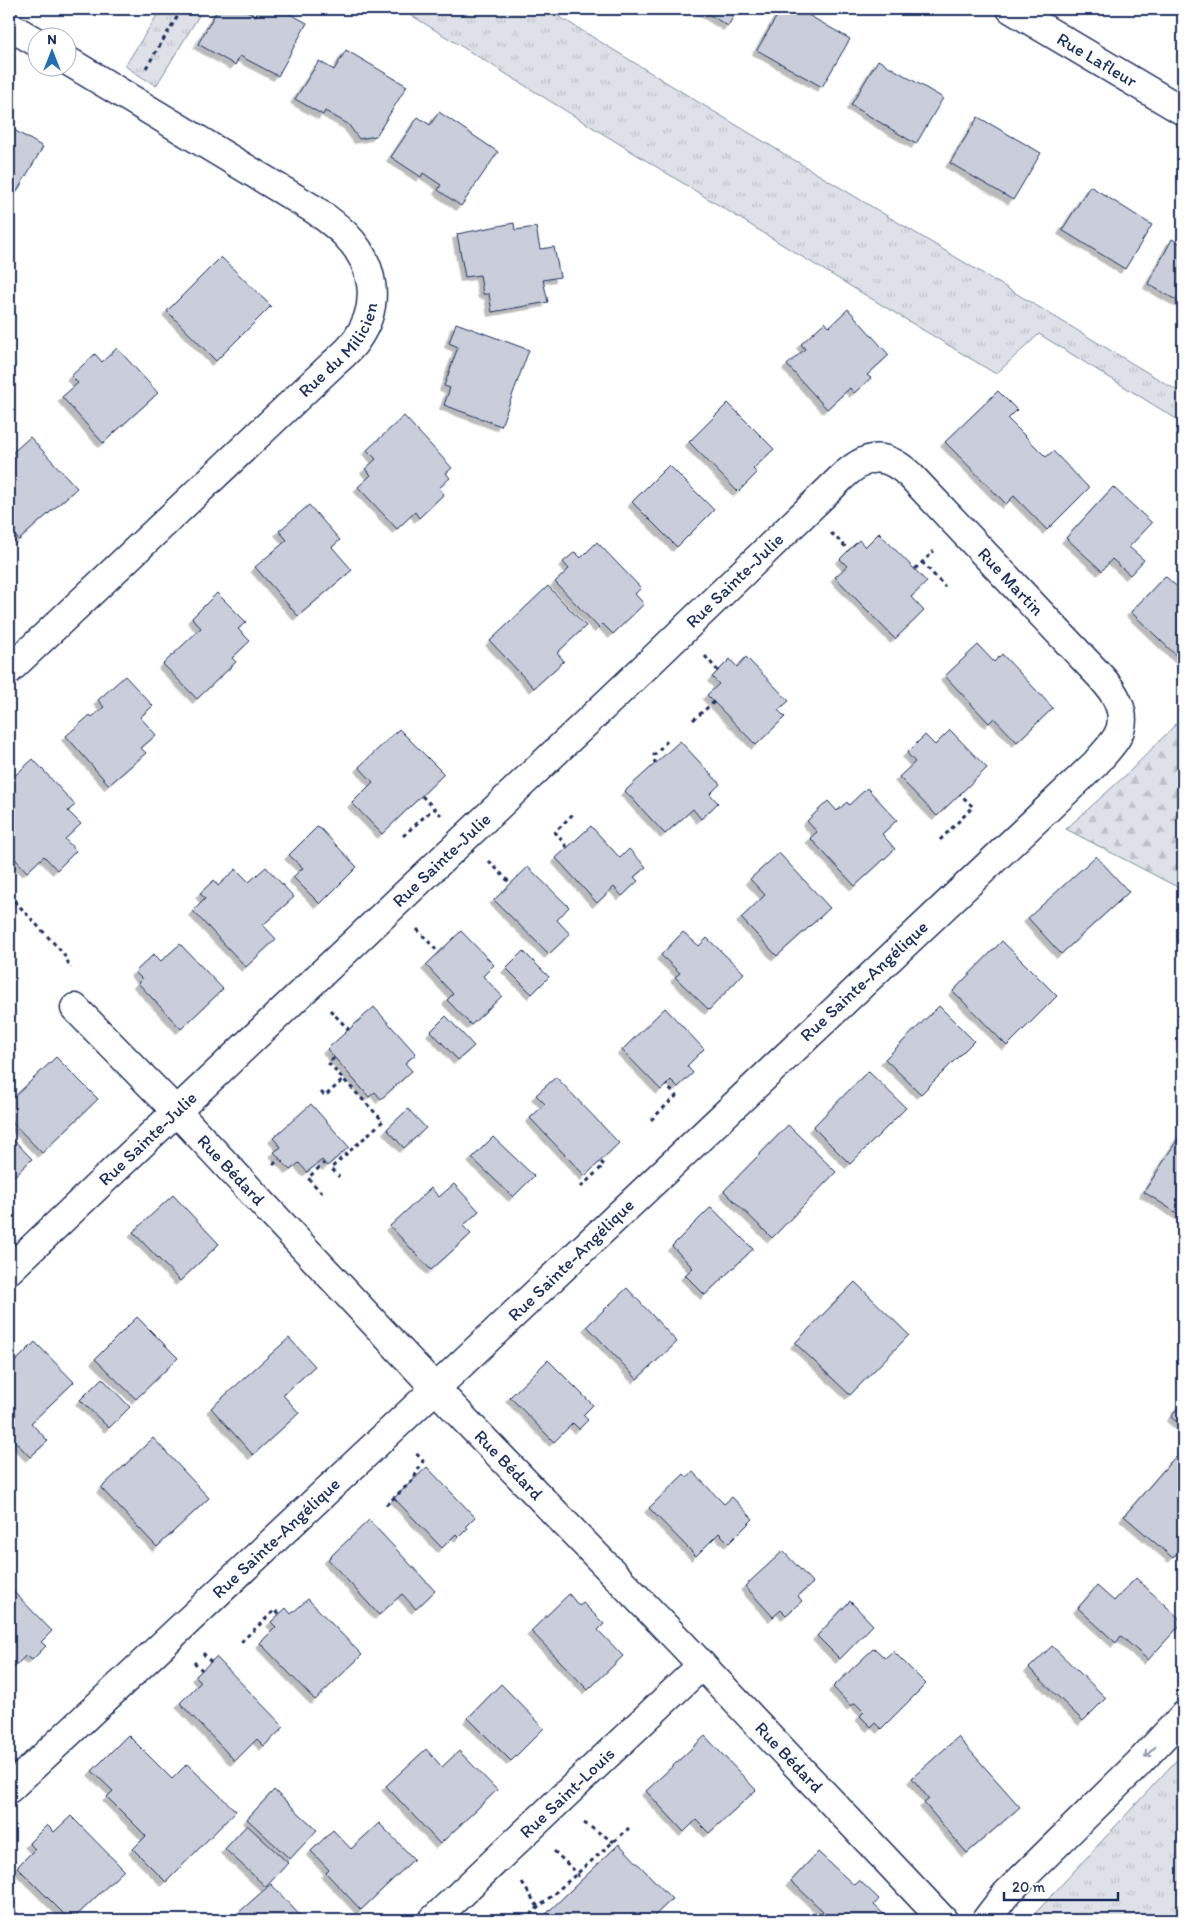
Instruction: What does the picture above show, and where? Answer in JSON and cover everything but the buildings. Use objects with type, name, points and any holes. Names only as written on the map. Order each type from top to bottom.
[{"type":"street","name":"Rue Lafleur","points":[[1012,9],[1183,111]]},
{"type":"street","points":[[9,26],[28,37]]},
{"type":"street","name":"Rue du Milicien","points":[[9,670],[356,341],[365,326],[372,304],[371,279],[364,262],[347,236],[335,224],[315,210],[78,67]]},
{"type":"street","name":"Rue Martin","points":[[879,459],[893,461],[910,474],[1110,686],[1116,697],[1122,722]]},
{"type":"street","name":"Rue Sainte-Julie","points":[[9,1270],[662,651],[840,479],[858,464],[879,459]]},
{"type":"street","name":"Rue Sainte-Angélique","points":[[9,1789],[1096,763],[1118,736],[1122,722]]},
{"type":"street","name":"Rue Bédard","points":[[75,1008],[176,1111],[436,1388],[943,1920]]},
{"type":"street","name":"Rue Saint-Louis","points":[[433,1920],[702,1665]]},
{"type":"street","points":[[986,1920],[1006,1894],[1130,1772],[1183,1716]]},
{"type":"path","points":[[145,70],[182,9]]},
{"type":"path","points":[[828,530],[849,550]]},
{"type":"path","points":[[915,569],[940,545]]},
{"type":"path","points":[[922,562],[944,587]]},
{"type":"path","points":[[700,652],[718,670]]},
{"type":"path","points":[[693,720],[714,702]]},
{"type":"path","points":[[655,764],[654,755],[669,740]]},
{"type":"path","points":[[940,840],[973,807],[960,794]]},
{"type":"path","points":[[422,796],[447,822]]},
{"type":"path","points":[[403,836],[434,808]]},
{"type":"path","points":[[567,847],[555,832],[574,814]]},
{"type":"path","points":[[484,856],[511,884]]},
{"type":"path","points":[[9,896],[63,953],[71,968]]},
{"type":"path","points":[[413,924],[438,952]]},
{"type":"path","points":[[326,1006],[349,1030]]},
{"type":"path","points":[[334,1058],[328,1063],[383,1121],[331,1168],[339,1177]]},
{"type":"path","points":[[321,1092],[325,1096],[344,1079]]},
{"type":"path","points":[[650,1120],[676,1096],[666,1085]]},
{"type":"path","points":[[581,1187],[604,1165],[600,1161]]},
{"type":"path","points":[[322,1193],[308,1178],[324,1163]]},
{"type":"path","points":[[386,1505],[412,1481],[423,1461],[410,1446]]},
{"type":"path","points":[[241,1642],[274,1610],[279,1614]]},
{"type":"path","points":[[577,1819],[614,1842]]},
{"type":"path","points":[[524,1920],[629,1828]]},
{"type":"path","points":[[548,1846],[577,1873],[580,1881]]},
{"type":"path","points":[[517,1875],[538,1908]]},
{"type":"green space","points":[[161,9],[203,9],[156,86],[125,66]]},
{"type":"green space","points":[[401,9],[547,9],[1183,394],[1183,423],[1039,334],[996,374],[804,258]]},
{"type":"green space","points":[[1183,717],[1183,890],[1066,829],[1127,774]]},
{"type":"green space","points":[[1183,1753],[1183,1920],[1029,1920]]}]
